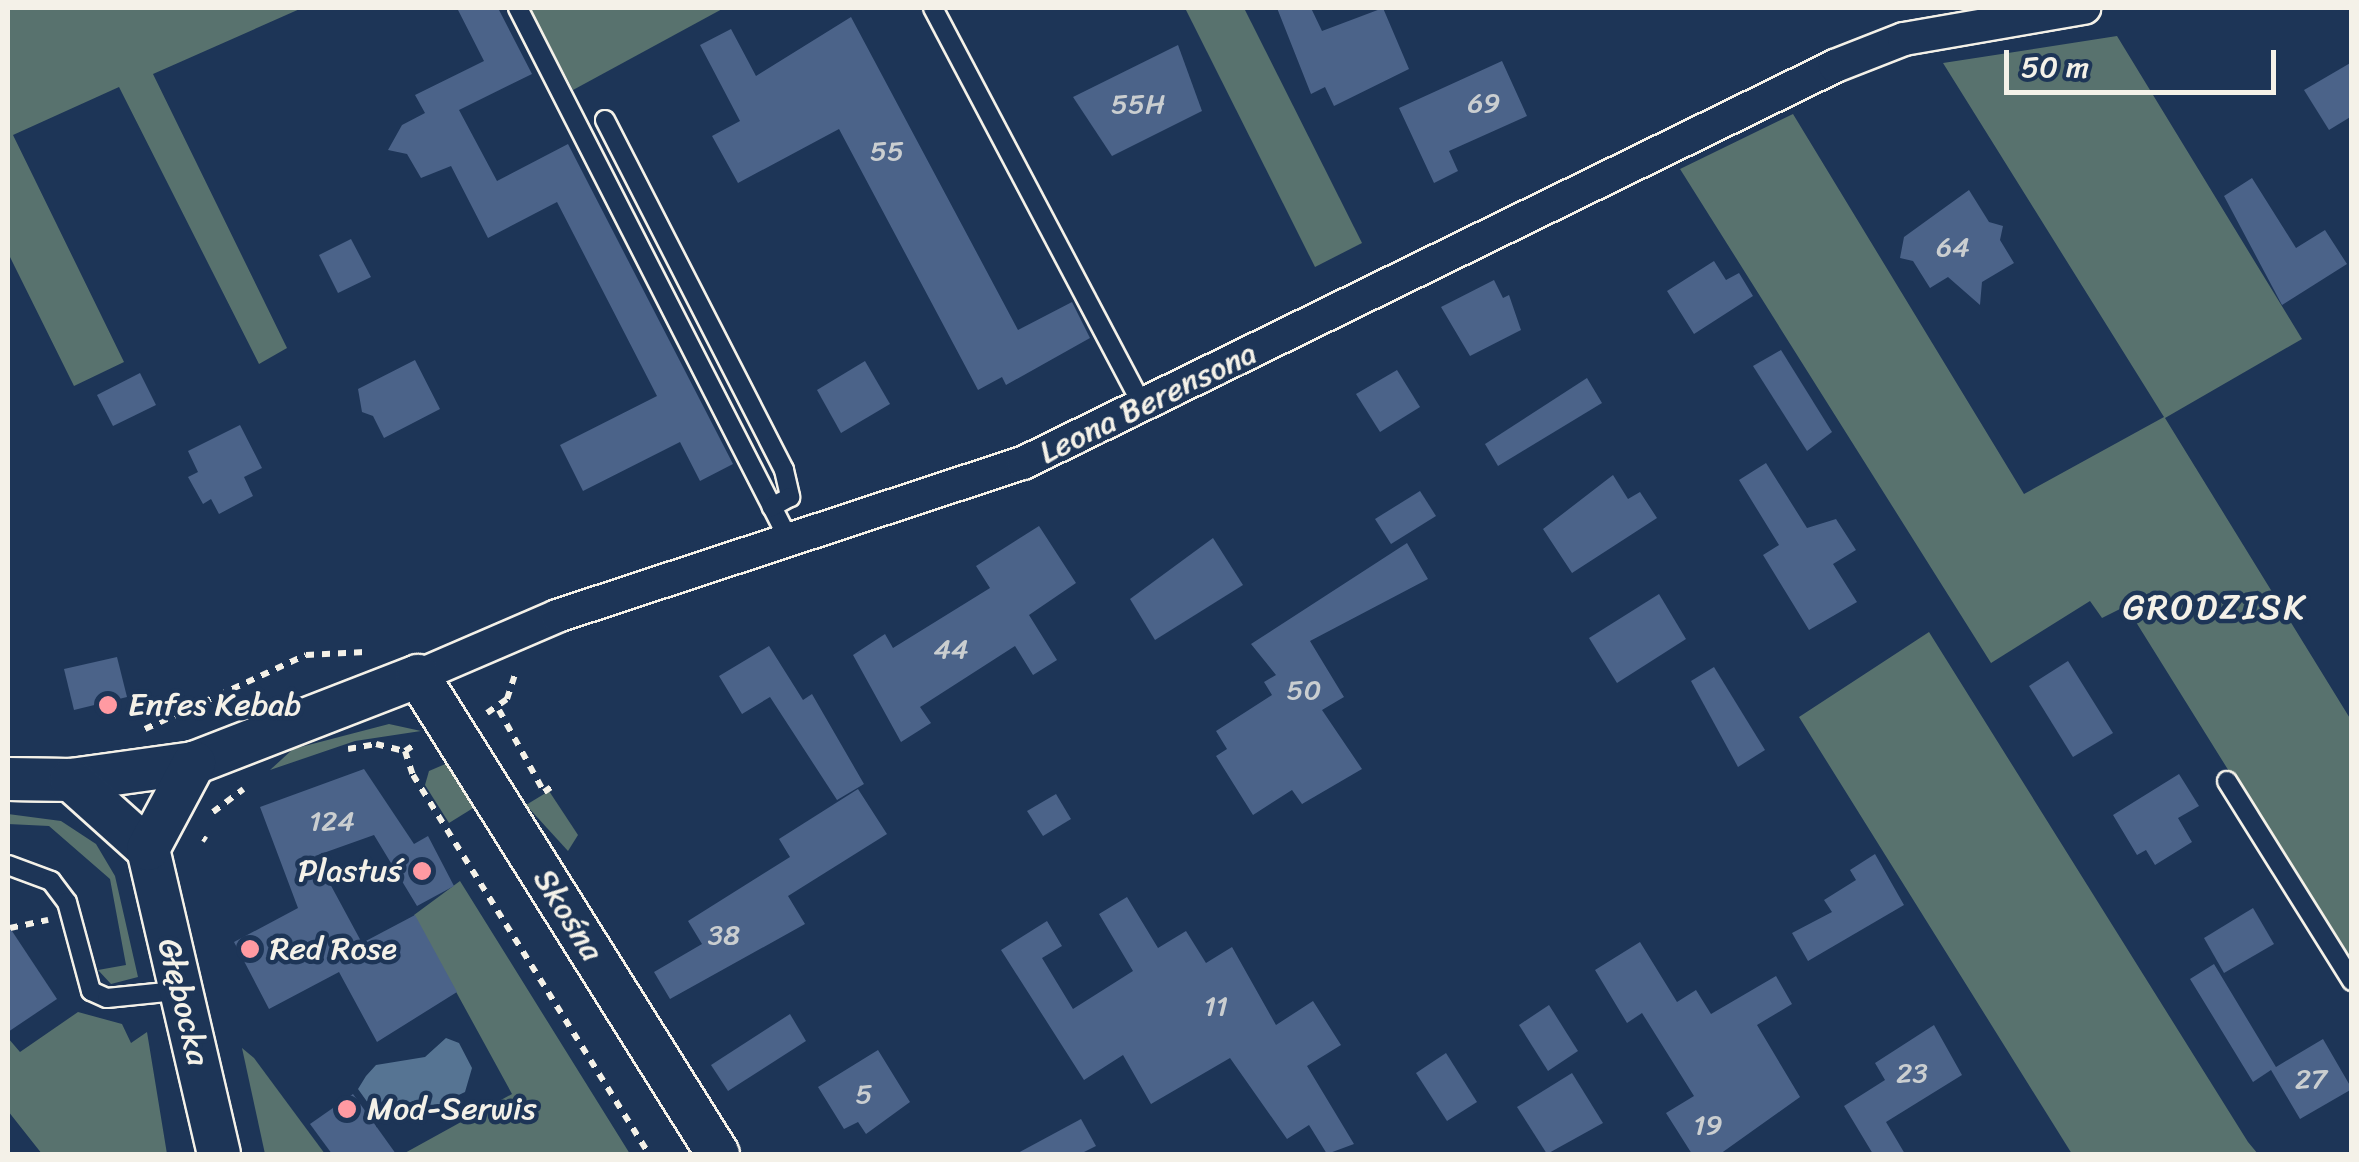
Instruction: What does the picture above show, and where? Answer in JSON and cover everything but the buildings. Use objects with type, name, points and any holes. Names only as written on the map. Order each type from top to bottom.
[{"type":"street","name":"Leona Berensona","points":[[8,779],[71,780],[194,762],[418,676],[557,616],[791,544],[1023,463],[1144,408],[1835,66],[1904,40],[2084,8]]},
{"type":"street","name":"Skośna","points":[[418,676],[718,1154]]},
{"type":"street","points":[[71,780],[148,848],[194,762]]},
{"type":"street","name":"Głębocka","points":[[148,848],[176,991],[219,1154]]},
{"type":"lane","points":[[518,8],[791,544]]},
{"type":"lane","points":[[932,8],[1144,408]]},
{"type":"lane","points":[[605,120],[784,470],[790,497],[772,507]]},
{"type":"lane","points":[[2227,781],[2352,981]]},
{"type":"lane","points":[[8,865],[50,881],[66,902],[90,990],[108,998],[176,991]]},
{"type":"path","points":[[134,745],[147,727],[230,696],[291,661],[374,650]]},
{"type":"path","points":[[499,710],[518,675],[511,660]]},
{"type":"path","points":[[472,715],[499,710]]},
{"type":"path","points":[[499,710],[544,792],[553,786]]},
{"type":"path","points":[[333,753],[376,744],[405,751],[413,775],[649,1154]]},
{"type":"path","points":[[203,822],[253,784]]},
{"type":"path","points":[[10,928],[51,920]]},
{"type":"green space","points":[[8,8],[302,8],[153,74],[287,348],[259,364],[119,87],[13,135],[124,362],[74,386],[8,253]]},
{"type":"green space","points":[[530,8],[724,8],[573,90]]},
{"type":"green space","points":[[1185,8],[1244,8],[1362,243],[1315,267]]},
{"type":"green space","points":[[2117,36],[2302,339],[2165,418],[2351,720],[2351,967],[2126,606],[2102,618],[2090,601],[1991,663],[1680,169],[1793,114],[2024,494],[2164,417],[1943,63]]},
{"type":"green space","points":[[1929,632],[2258,1154],[2072,1154],[1799,717]]},
{"type":"green space","points":[[389,724],[421,731],[355,741],[270,770],[293,749]]},
{"type":"green space","points":[[450,762],[478,805],[449,823],[425,785],[429,771]]},
{"type":"green space","points":[[549,791],[578,835],[568,851],[526,805]]},
{"type":"green space","points":[[8,814],[61,821],[96,844],[115,876],[138,977],[111,984],[98,970],[126,965],[110,879],[49,826],[8,824]]},
{"type":"green space","points":[[460,881],[630,1154],[403,1154],[512,1094],[414,915]]},
{"type":"green space","points":[[78,1012],[122,1024],[131,1043],[147,1032],[167,1154],[42,1154],[8,1111],[8,1038],[20,1052]]},
{"type":"green space","points":[[242,1048],[254,1058],[325,1154],[265,1154]]},
{"type":"water","points":[[446,1038],[459,1043],[472,1068],[465,1092],[425,1111],[413,1101],[378,1117],[358,1089],[366,1076],[376,1065],[425,1057]]},
{"type":"place","name":"Enfes Kebab","points":[[108,705]]},
{"type":"place","name":"Plastuś","points":[[422,871]]},
{"type":"place","name":"Red Rose","points":[[250,949]]},
{"type":"place","name":"Mod-Serwis","points":[[347,1109]]},
{"type":"district","name":"GRODZISK","points":[[2215,607]]}]
